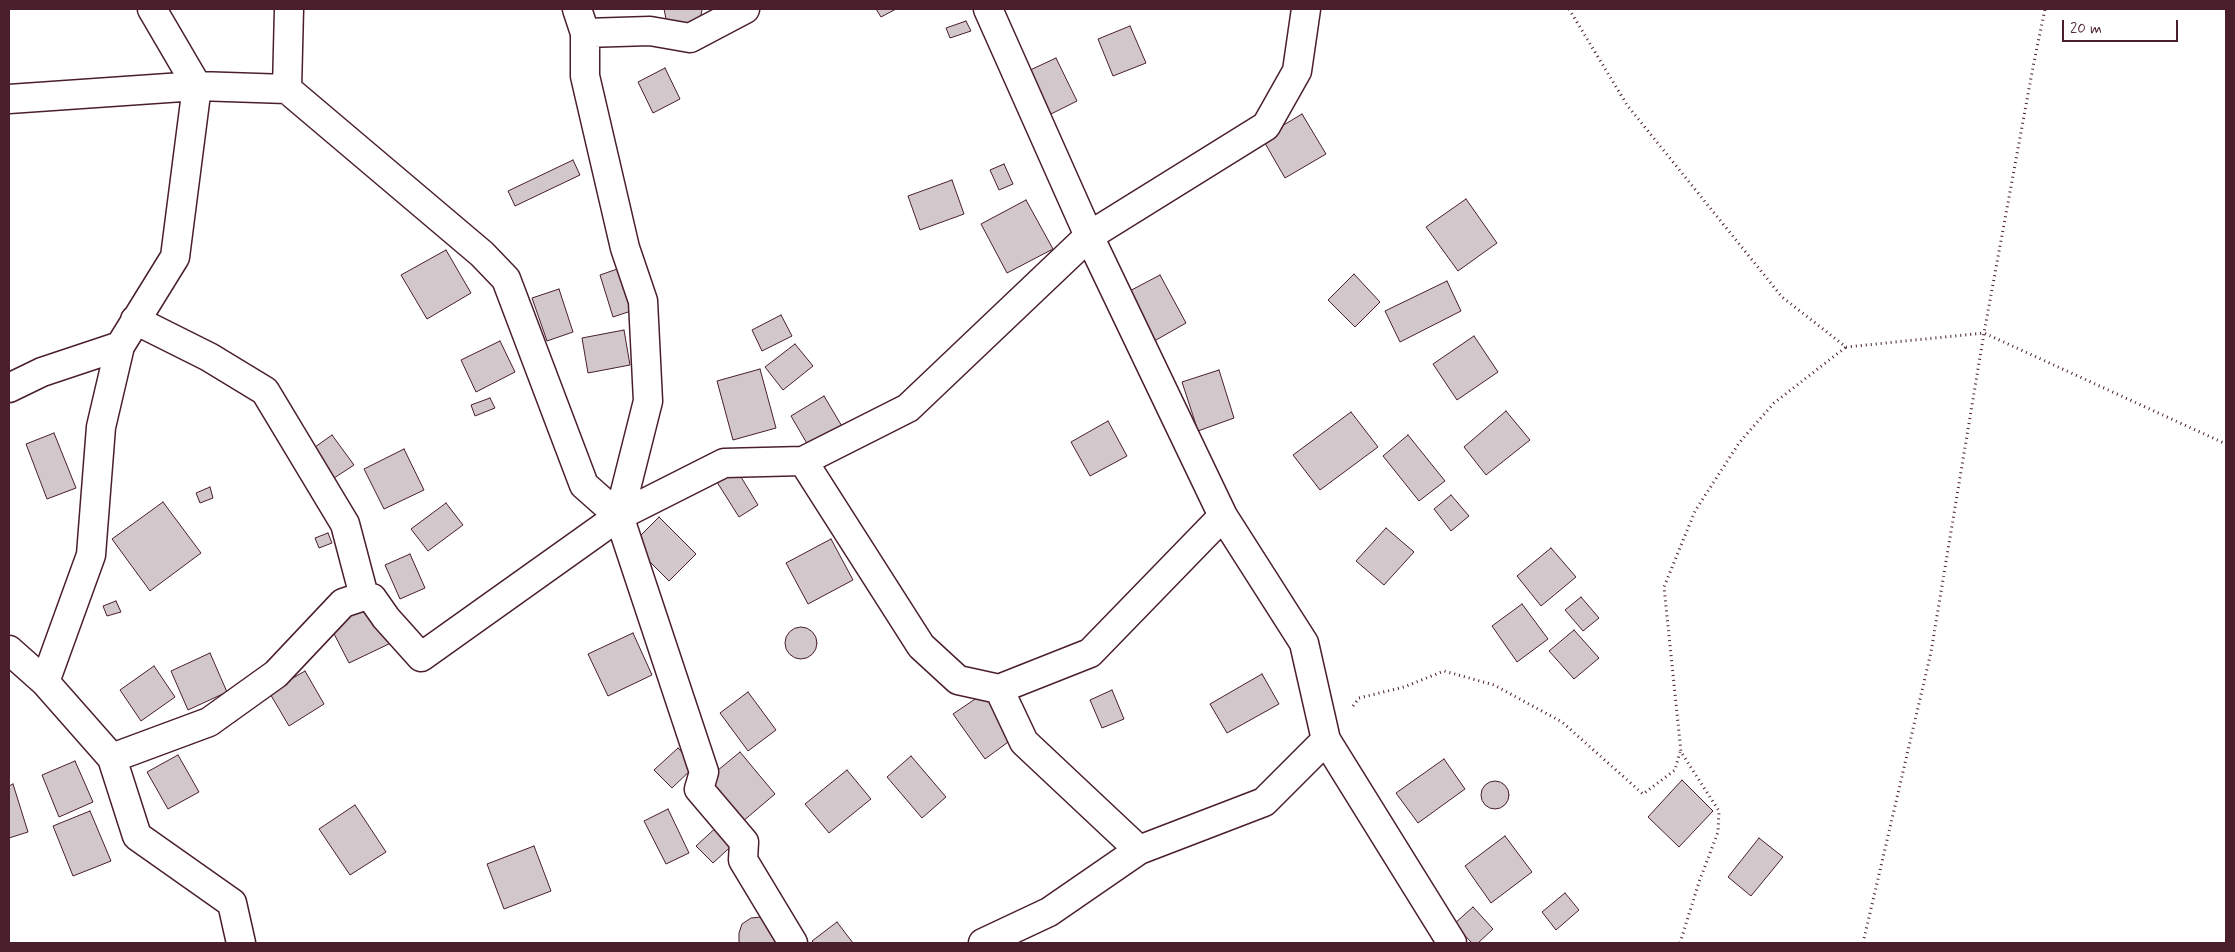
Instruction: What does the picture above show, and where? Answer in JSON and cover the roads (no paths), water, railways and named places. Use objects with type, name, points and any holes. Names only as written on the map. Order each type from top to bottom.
[{"type":"street","points":[[45,682],[91,555],[101,427],[120,346],[175,258],[197,86],[152,9]]},
{"type":"street","points":[[287,89],[288,9]]},
{"type":"street","points":[[619,516],[648,402],[643,301],[625,248],[585,76],[581,21],[690,38],[745,9]]},
{"type":"street","points":[[988,9],[1089,236],[1223,516],[1304,643],[1326,740],[1452,943]]},
{"type":"street","points":[[112,758],[209,722],[276,674],[343,602],[364,596],[372,598],[386,618],[421,657],[619,516],[724,463],[803,461],[908,408],[1089,236],[1266,126],[1297,71],[1306,9]]},
{"type":"street","points":[[9,99],[197,86],[287,89],[482,254],[506,279],[584,485],[619,516],[704,772],[699,789],[744,842],[743,860],[793,943]]},
{"type":"street","points":[[136,320],[209,357],[265,391],[346,524],[364,596]]},
{"type":"street","points":[[9,388],[42,372],[120,346]]},
{"type":"street","points":[[803,461],[921,646],[958,680],[999,689],[1090,653],[1223,516]]},
{"type":"street","points":[[9,650],[45,682],[112,758],[137,836],[232,903],[241,943]]},
{"type":"street","points":[[999,689],[1024,742],[1140,850]]},
{"type":"street","points":[[983,943],[1049,912],[1140,850],[1264,802],[1326,740]]}]
